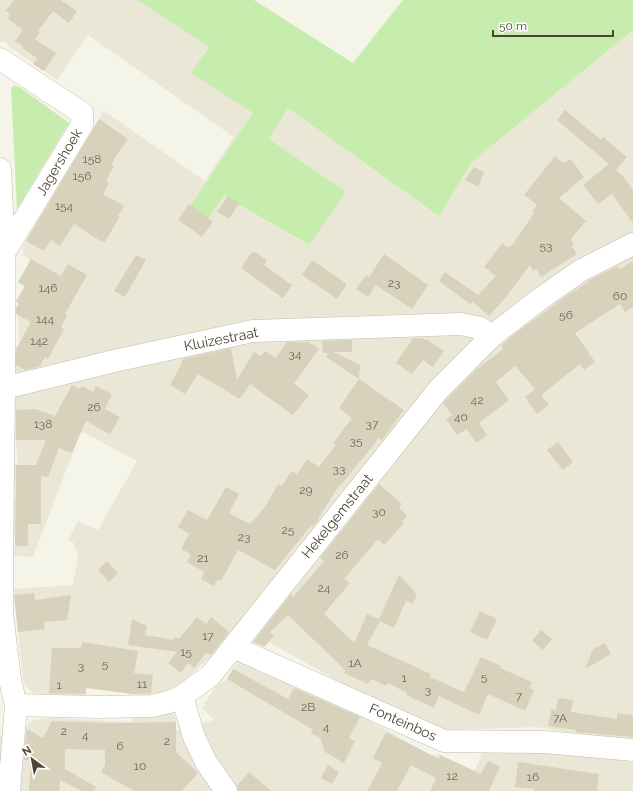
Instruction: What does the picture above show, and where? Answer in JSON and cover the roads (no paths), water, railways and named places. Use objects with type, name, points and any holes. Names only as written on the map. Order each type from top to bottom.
[{"type":"street","name":"Jagershoek","points":[[0,59],[82,113],[82,124],[4,253]]},
{"type":"street","points":[[0,169],[4,253],[2,388],[2,613],[10,680],[16,705],[9,791]]},
{"type":"street","name":"Hekelgemstraat","points":[[16,705],[98,707],[152,706],[169,702],[182,696],[210,676],[243,632],[439,390],[492,336],[540,298],[580,271],[633,244]]},
{"type":"street","name":"Kluizestraat","points":[[2,388],[114,361],[253,331],[461,324],[480,328],[492,336]]},
{"type":"street","name":"Fonteinbos","points":[[233,647],[444,740],[545,742],[633,750]]},
{"type":"street","points":[[182,696],[194,737],[206,762],[226,791]]}]
